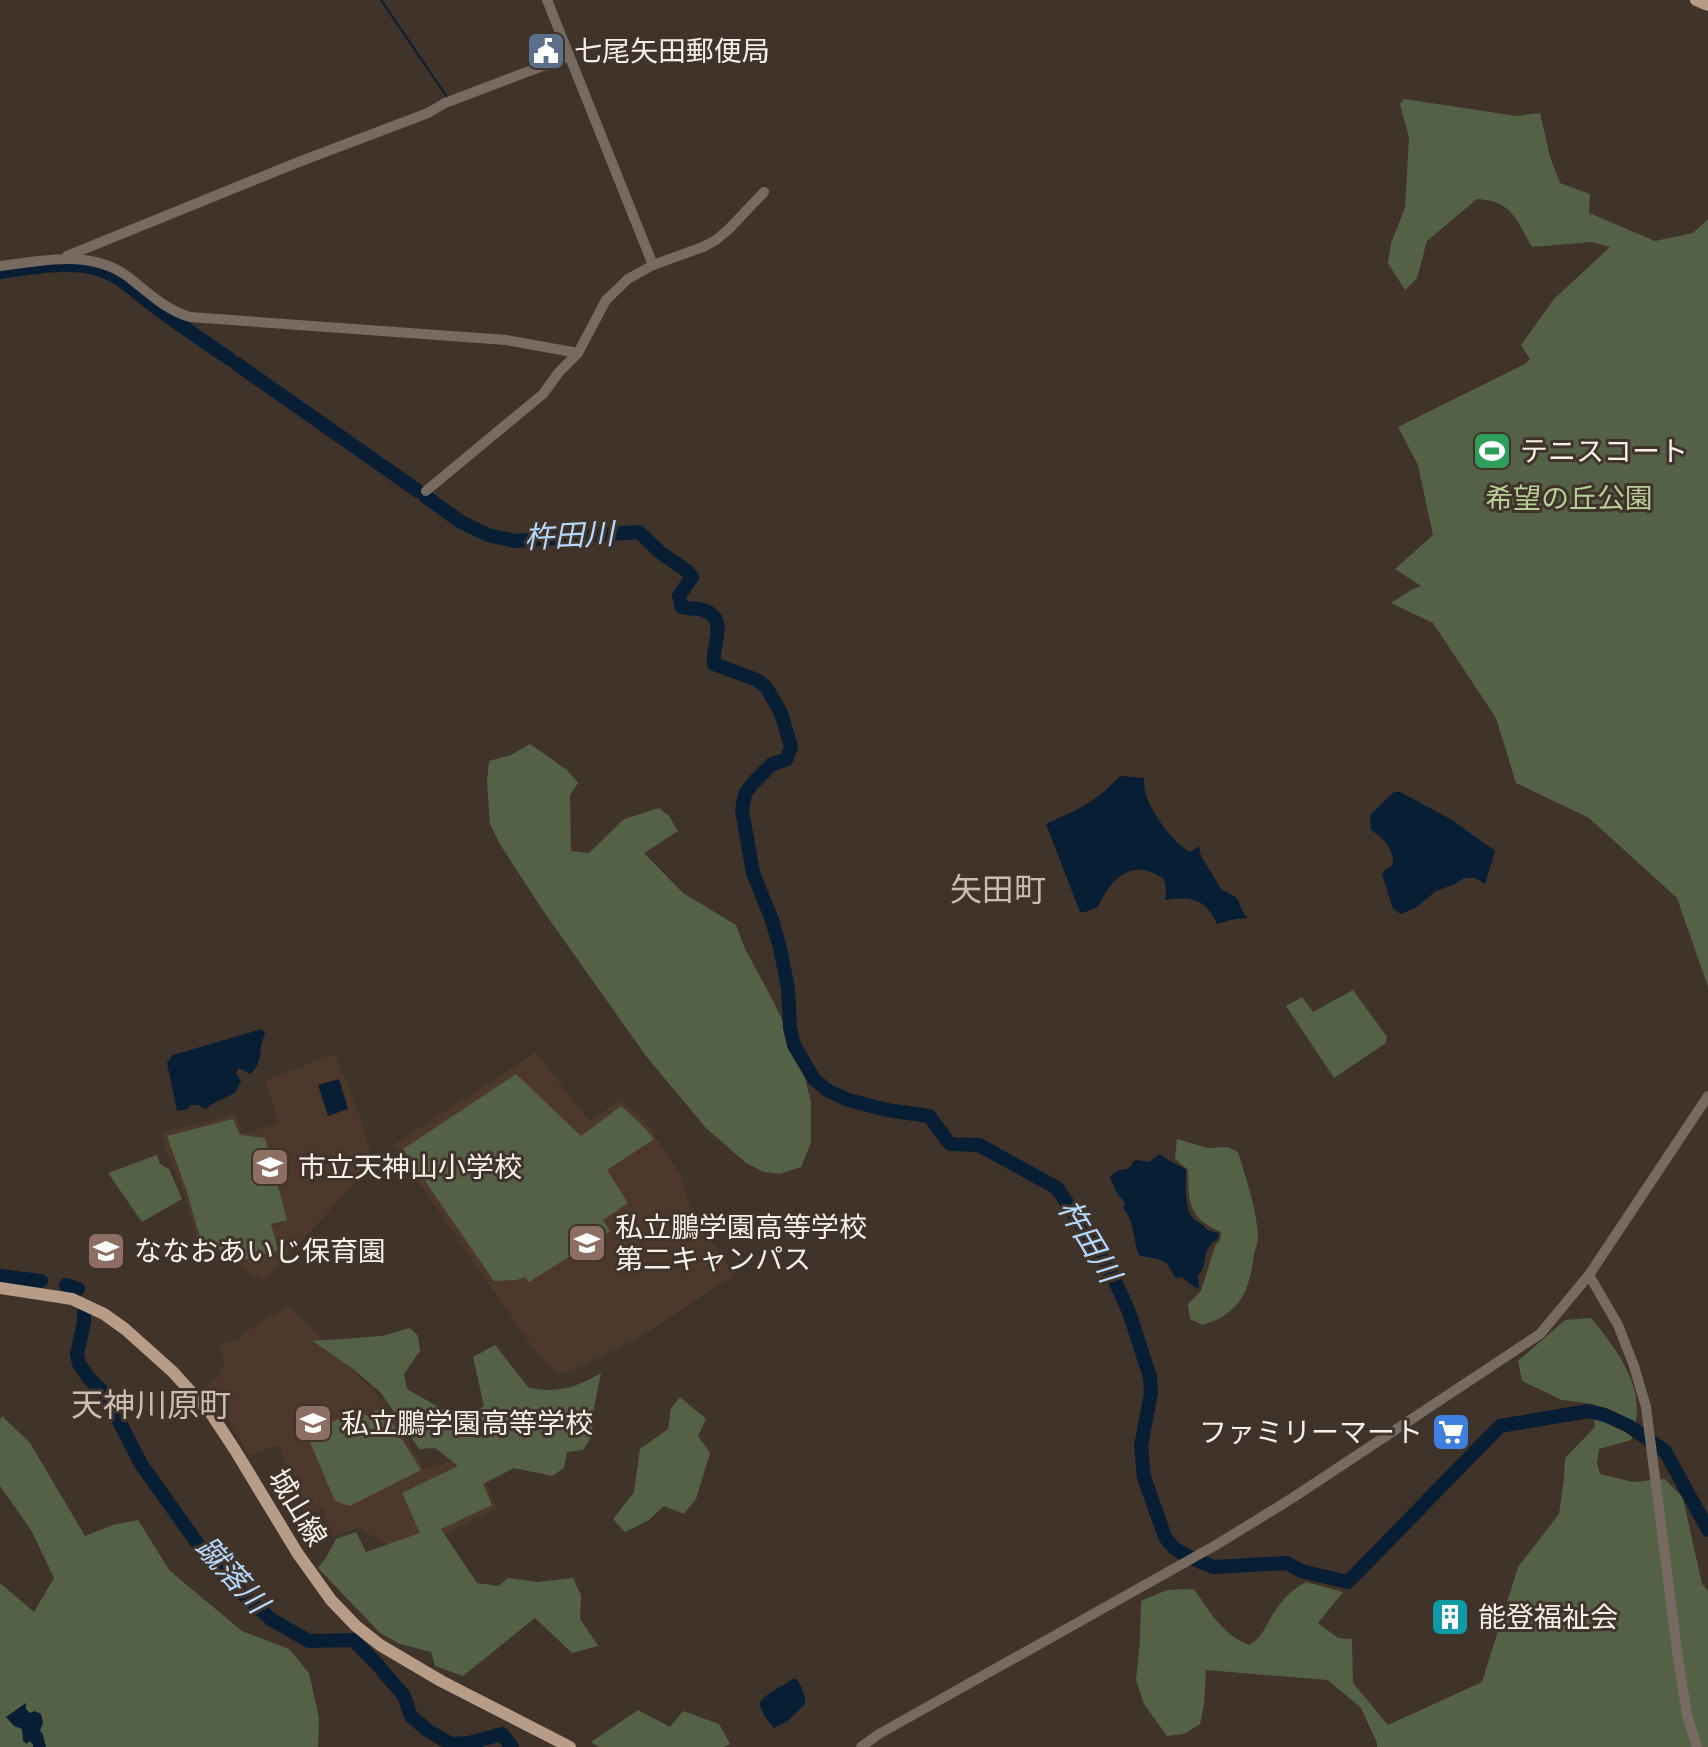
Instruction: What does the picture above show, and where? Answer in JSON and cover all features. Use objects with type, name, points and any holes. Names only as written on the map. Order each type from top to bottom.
[{"type":"main road","points":[[1696,0],[1708,5]]},
{"type":"main road","name":"城山線","points":[[0,1288],[72,1299],[104,1314],[125,1329],[173,1372],[212,1415],[298,1554],[331,1600],[356,1626],[380,1645],[441,1681],[570,1747]]},
{"type":"street","points":[[547,0],[653,265]]},
{"type":"street","points":[[62,259],[283,168],[428,113],[445,103],[569,56]]},
{"type":"street","points":[[426,491],[543,394],[578,353],[606,300],[628,279],[653,265],[716,240],[764,192]]},
{"type":"street","points":[[0,266],[78,258],[103,263],[125,274],[161,304],[190,317],[506,340],[578,353]]},
{"type":"street","points":[[861,1747],[1216,1545],[1540,1334],[1589,1275],[1708,1096]]},
{"type":"street","points":[[1589,1275],[1618,1325],[1646,1407],[1678,1658],[1687,1715],[1697,1747]]},
{"type":"shaded area","name":"私立鵬学園高等学校 第二キャンパス","points":[[536,1052],[589,1121],[621,1100],[645,1121],[680,1174],[691,1210],[734,1275],[640,1337],[564,1373],[556,1372],[531,1345],[393,1145]]},
{"type":"shaded area","name":"市立天神山小学校","points":[[335,1054],[359,1114],[370,1161],[365,1173],[263,1281],[211,1249],[199,1247],[183,1189],[162,1133],[236,1113],[242,1134],[279,1123],[265,1080]]},
{"type":"shaded area","name":"私立鵬学園高等学校","points":[[289,1307],[383,1400],[423,1468],[474,1457],[497,1508],[426,1543],[396,1552],[359,1527],[333,1537],[323,1509],[306,1515],[279,1445],[249,1455],[217,1401],[201,1391],[219,1376],[225,1362],[218,1345],[237,1339]]},
{"type":"green space","name":"希望の丘公園","points":[[1404,99],[1517,116],[1540,113],[1550,157],[1560,183],[1590,194],[1589,213],[1655,241],[1693,233],[1708,219],[1708,987],[1677,898],[1589,818],[1516,783],[1496,718],[1433,623],[1391,603],[1421,586],[1395,569],[1433,535],[1418,465],[1398,427],[1525,364],[1530,359],[1521,345],[1554,299],[1610,247],[1592,242],[1532,247],[1512,213],[1498,203],[1477,199],[1427,241],[1417,278],[1405,290],[1388,263],[1391,243],[1405,208],[1409,138],[1400,104]]},
{"type":"green space","points":[[530,744],[567,770],[578,783],[570,795],[571,851],[589,853],[624,819],[659,808],[669,816],[678,831],[644,853],[683,893],[736,925],[745,949],[799,1054],[811,1102],[811,1143],[801,1167],[780,1174],[764,1172],[746,1163],[706,1128],[646,1056],[501,846],[490,824],[489,761],[511,755]]},
{"type":"green space","points":[[1353,990],[1387,1037],[1386,1043],[1334,1078],[1286,1006],[1302,997],[1313,1012]]},
{"type":"green space","points":[[516,1074],[581,1136],[621,1106],[654,1139],[607,1170],[628,1203],[603,1220],[610,1231],[529,1282],[525,1277],[494,1281],[403,1149]]},
{"type":"green space","points":[[233,1119],[240,1135],[265,1138],[287,1220],[271,1224],[278,1250],[238,1262],[215,1246],[202,1244],[167,1136]]},
{"type":"green space","points":[[1177,1139],[1208,1148],[1228,1147],[1238,1152],[1257,1226],[1258,1242],[1243,1296],[1223,1317],[1203,1325],[1190,1319],[1188,1304],[1201,1291],[1221,1232],[1202,1221],[1192,1208],[1188,1170],[1175,1159]]},
{"type":"green space","points":[[157,1155],[160,1164],[169,1169],[182,1199],[142,1222],[108,1173]]},
{"type":"green space","points":[[1591,1318],[1625,1366],[1637,1407],[1631,1440],[1599,1449],[1597,1463],[1600,1474],[1633,1482],[1665,1479],[1683,1498],[1702,1584],[1708,1591],[1708,1747],[1377,1747],[1361,1708],[1328,1680],[1206,1670],[1200,1724],[1184,1734],[1167,1736],[1144,1704],[1136,1680],[1141,1601],[1167,1590],[1194,1589],[1224,1629],[1249,1645],[1260,1636],[1283,1600],[1306,1582],[1343,1592],[1318,1623],[1338,1638],[1352,1639],[1353,1683],[1388,1725],[1482,1682],[1518,1567],[1559,1514],[1565,1458],[1595,1427],[1593,1404],[1562,1400],[1522,1381],[1518,1361],[1565,1320]]},
{"type":"green space","points":[[410,1328],[418,1336],[420,1351],[404,1374],[407,1389],[461,1420],[484,1406],[473,1357],[495,1345],[529,1388],[566,1388],[601,1373],[592,1436],[583,1450],[567,1452],[564,1468],[552,1476],[514,1468],[483,1484],[492,1505],[441,1529],[477,1583],[499,1586],[508,1578],[537,1582],[573,1578],[581,1595],[580,1619],[598,1646],[572,1653],[535,1618],[463,1676],[435,1666],[431,1652],[400,1644],[380,1633],[318,1568],[336,1539],[356,1532],[366,1552],[420,1533],[402,1493],[458,1466],[435,1448],[419,1449],[381,1393],[313,1341],[382,1336]]},
{"type":"green space","points":[[680,1397],[706,1419],[698,1436],[710,1453],[696,1499],[684,1514],[664,1506],[649,1520],[625,1532],[613,1519],[634,1492],[640,1449],[668,1429],[671,1408]]},
{"type":"green space","points":[[382,1407],[421,1470],[350,1506],[335,1501],[307,1435],[355,1410],[367,1416]]},
{"type":"green space","points":[[2,1416],[30,1443],[85,1536],[113,1525],[138,1520],[170,1571],[242,1631],[289,1649],[309,1673],[319,1718],[318,1747],[0,1747],[0,1583],[34,1612],[54,1578],[31,1530],[0,1486]]},
{"type":"green space","points":[[638,1710],[670,1727],[683,1711],[719,1724],[730,1744],[724,1747],[599,1747],[591,1742]]},
{"type":"water","points":[[1121,776],[1144,778],[1147,798],[1163,825],[1190,852],[1199,846],[1201,856],[1221,889],[1237,898],[1248,918],[1217,924],[1208,909],[1196,901],[1182,898],[1165,900],[1164,879],[1142,870],[1133,870],[1116,879],[1098,907],[1080,912],[1046,824],[1089,802]]},
{"type":"water","points":[[1394,792],[1400,792],[1452,820],[1495,851],[1485,884],[1475,878],[1464,878],[1436,891],[1417,907],[1401,914],[1393,909],[1382,874],[1393,865],[1392,853],[1371,830],[1370,815]]},
{"type":"water","points":[[262,1029],[265,1034],[258,1065],[250,1074],[239,1068],[236,1073],[241,1081],[235,1093],[205,1109],[190,1105],[188,1109],[177,1111],[167,1063],[173,1055]]},
{"type":"water","points":[[339,1079],[348,1109],[328,1116],[318,1085]]},
{"type":"water","points":[[1160,1154],[1186,1169],[1189,1213],[1207,1230],[1219,1233],[1218,1239],[1206,1252],[1204,1266],[1198,1275],[1199,1288],[1182,1277],[1176,1278],[1163,1261],[1139,1255],[1131,1224],[1123,1208],[1125,1205],[1110,1178],[1117,1171],[1127,1169],[1132,1162],[1149,1162]]},
{"type":"water","points":[[797,1679],[800,1685],[805,1704],[788,1721],[774,1728],[759,1704],[769,1693]]},
{"type":"water","points":[[26,1703],[30,1713],[35,1711],[41,1714],[43,1723],[40,1730],[46,1747],[33,1747],[29,1741],[27,1744],[23,1741],[22,1729],[6,1717]]},
{"type":"waterway","points":[[381,0],[447,97]]},
{"type":"waterway","name":"杵田川","points":[[0,272],[62,265],[87,266],[106,272],[230,359]]},
{"type":"waterway","name":"杵田川","points":[[237,364],[418,491]]},
{"type":"waterway","name":"杵田川","points":[[426,497],[461,522],[488,535],[515,541],[639,532],[692,577],[679,596],[682,607],[703,610],[716,620],[718,634],[714,664],[757,680],[766,687],[781,713],[791,747],[786,760],[772,764],[752,784],[745,794],[742,810],[753,873],[780,948],[794,1045],[814,1079],[827,1090],[848,1100],[887,1110],[929,1116],[950,1144],[979,1145],[1057,1188],[1091,1239],[1129,1312],[1150,1377],[1151,1393],[1141,1446],[1144,1477],[1165,1537],[1174,1548],[1213,1567],[1287,1563],[1301,1571],[1348,1582],[1500,1426],[1589,1411],[1629,1426],[1665,1451],[1708,1530]]},
{"type":"waterway","name":"蹴落川","points":[[0,1276],[41,1281]]},
{"type":"waterway","name":"蹴落川","points":[[66,1285],[78,1289]]},
{"type":"waterway","name":"蹴落川","points":[[84,1312],[77,1354],[79,1364],[105,1394],[141,1464],[205,1554],[236,1588],[272,1620],[309,1641],[353,1640],[404,1696],[411,1716],[451,1744],[469,1743],[502,1734],[512,1747]]},
{"type":"place","name":"七尾矢田郵便局","points":[[546,51]]},
{"type":"place","name":"テニスコート","points":[[1492,451]]},
{"type":"place","name":"市立天神山小学校","points":[[270,1167]]},
{"type":"place","name":"私立鵬学園高等学校 第二キャンパス","points":[[587,1243]]},
{"type":"place","name":"ななおあいじ保育園","points":[[106,1251]]},
{"type":"place","name":"私立鵬学園高等学校","points":[[313,1423]]},
{"type":"place","name":"ファミリーマート","points":[[1451,1432]]},
{"type":"place","name":"能登福祉会","points":[[1450,1617]]},
{"type":"district","name":"矢田町","points":[[998,890]]},
{"type":"district","name":"天神川原町","points":[[151,1405]]}]
